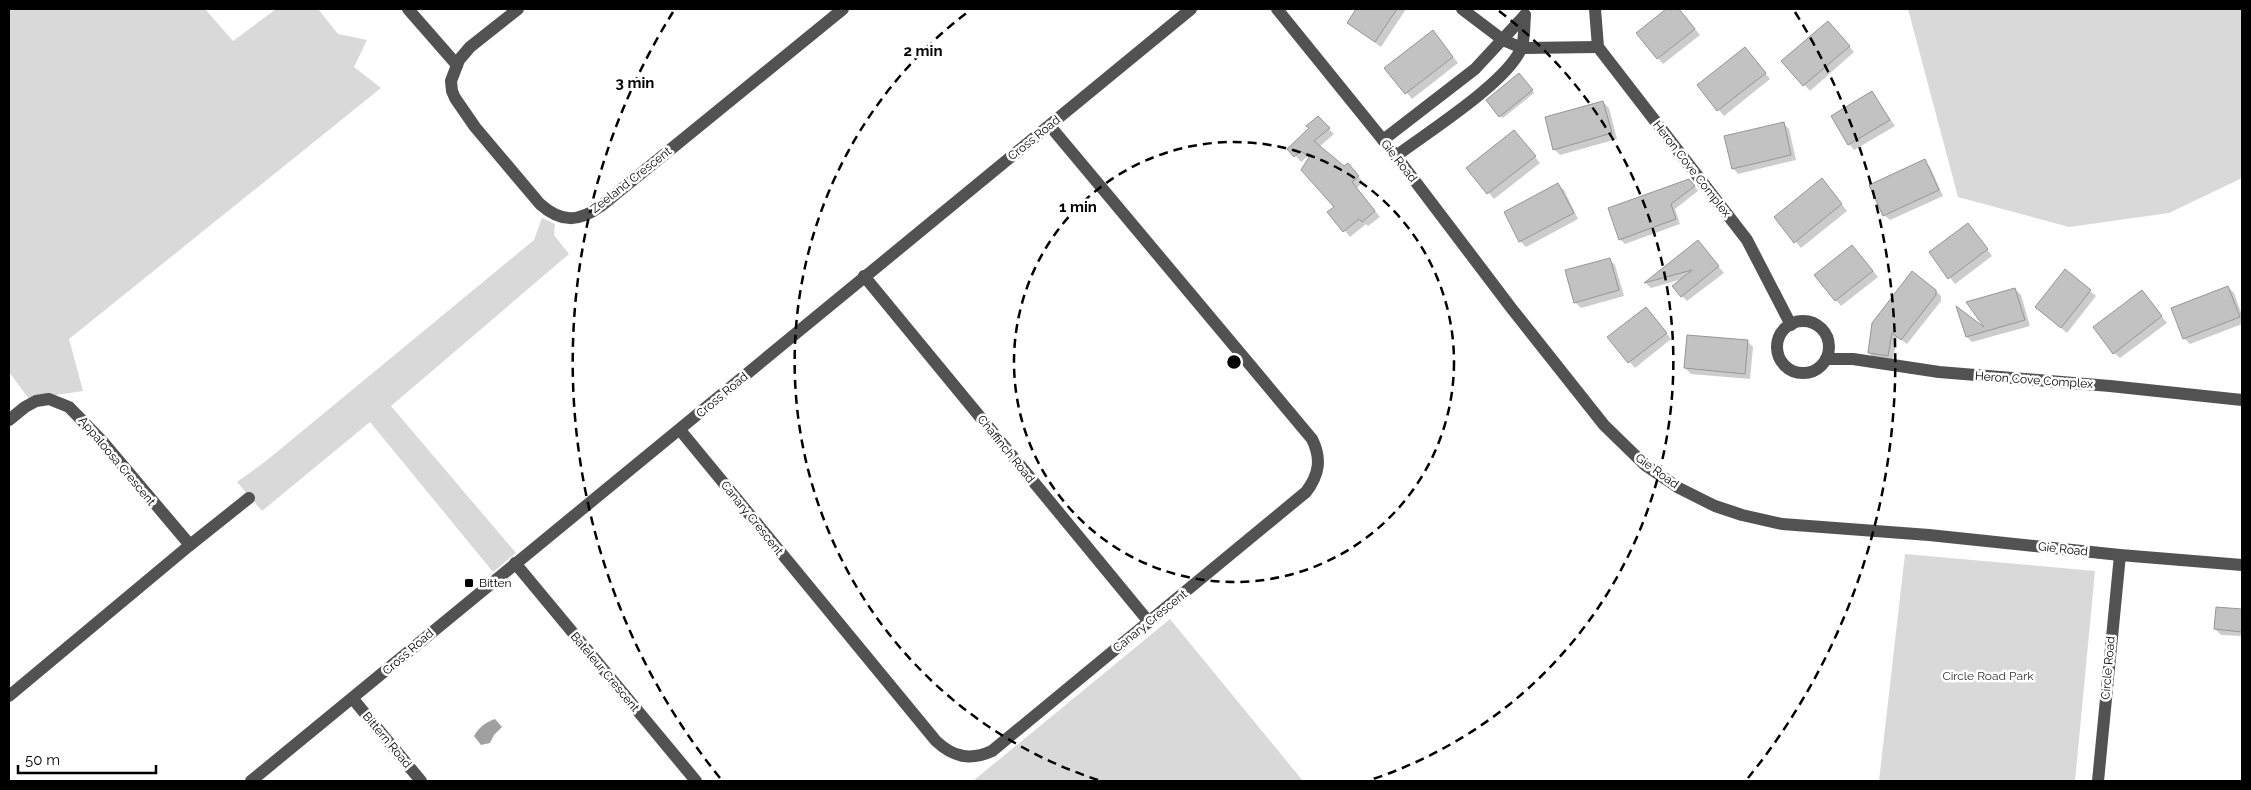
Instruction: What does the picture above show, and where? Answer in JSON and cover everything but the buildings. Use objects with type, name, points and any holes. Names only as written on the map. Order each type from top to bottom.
[{"type":"street","points":[[408,9],[457,65]]},
{"type":"street","name":"Zeeland Crescent","points":[[518,9],[470,47],[457,65],[451,81],[452,91],[454,98],[475,127],[546,210],[562,217],[578,219],[590,214],[601,206],[842,9]]},
{"type":"street","name":"Cross Road","points":[[251,781],[353,699],[515,563],[680,430],[864,276],[1192,9]]},
{"type":"street","name":"Gie Road","points":[[1277,9],[1396,156],[1512,309],[1604,425],[1645,465],[1679,488],[1715,506],[1742,515],[1782,524],[1947,537],[2120,555],[2242,565]]},
{"type":"street","points":[[1462,9],[1503,40],[1522,48],[1598,47],[1595,9]]},
{"type":"street","points":[[1383,140],[1475,69],[1527,12]]},
{"type":"street","points":[[1396,156],[1483,91],[1512,64],[1522,48],[1527,12]]},
{"type":"street","name":"Heron Cove Complex","points":[[1598,47],[1747,240],[1791,324]]},
{"type":"street","name":"Canary Crescent","points":[[680,430],[936,741],[950,753],[960,756],[979,756],[992,751],[1306,492],[1314,481],[1319,457],[1312,439],[1050,126]]},
{"type":"street","name":"Chaffinch Road","points":[[864,276],[1149,622]]},
{"type":"street","points":[[1809,322],[1818,326],[1824,332],[1829,351],[1826,360],[1821,367],[1805,374],[1796,373],[1782,363],[1778,355],[1779,337],[1791,324],[1809,322]]},
{"type":"street","name":"Heron Cove Complex","points":[[1826,360],[1853,359],[1957,374],[2110,386],[2242,400]]},
{"type":"street","name":"Appaloosa Crescent","points":[[9,420],[24,407],[36,401],[49,398],[69,406],[102,441],[190,545]]},
{"type":"street","points":[[9,696],[249,498]]},
{"type":"street","name":"Circle Road","points":[[2098,781],[2120,555]]},
{"type":"street","name":"Bateleur Crescent","points":[[515,563],[696,781]]},
{"type":"street","name":"Bittern Road","points":[[353,699],[421,781]]},
{"type":"green space","points":[[9,9],[205,9],[233,41],[276,9],[318,9],[338,34],[367,40],[354,67],[381,88],[69,339],[83,391],[29,399],[9,372]]},
{"type":"green space","points":[[1908,9],[2242,9],[2242,178],[2169,213],[2069,227],[1958,197]]},
{"type":"green space","points":[[542,218],[555,224],[554,235],[569,254],[391,406],[516,553],[493,572],[370,422],[262,511],[237,482],[266,461],[534,240]]},
{"type":"green space","name":"Circle Road Park","points":[[1905,554],[2095,571],[2075,781],[1879,781]]},
{"type":"green space","points":[[1170,619],[1303,781],[973,781]]},
{"type":"shaded area","points":[[495,719],[502,727],[494,735],[490,743],[481,745],[474,736],[483,725]]},
{"type":"place","name":"Bitten","points":[[469,583]]}]
